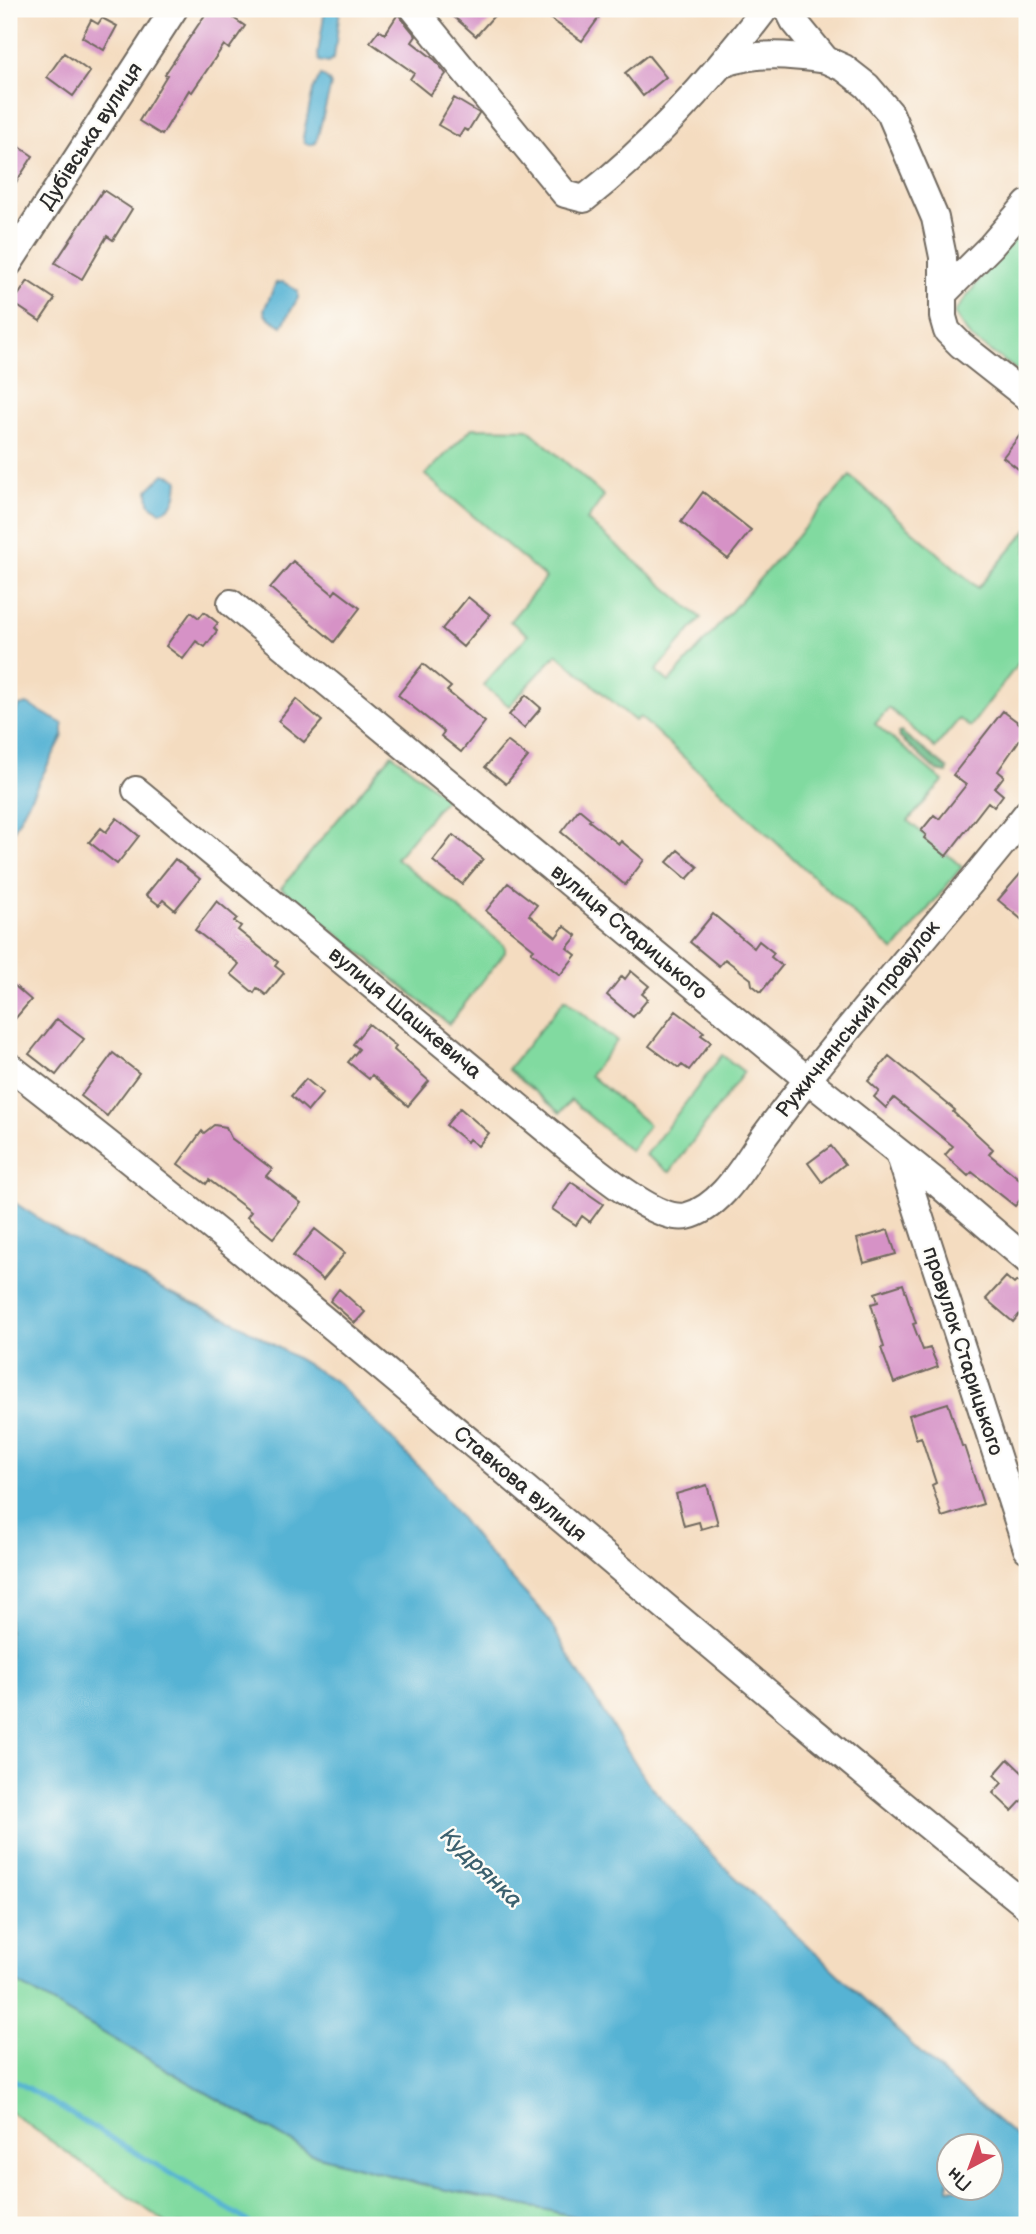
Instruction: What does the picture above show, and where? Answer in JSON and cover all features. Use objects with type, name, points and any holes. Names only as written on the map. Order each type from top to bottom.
[{"type":"street","name":"Дубівська вулиця","points":[[9,263],[174,9]]},
{"type":"street","points":[[414,9],[565,194],[584,199],[658,135],[723,64],[765,9]]},
{"type":"street","points":[[788,9],[793,21],[826,60]]},
{"type":"street","points":[[723,64],[758,55],[790,55],[826,60],[844,68],[867,86],[890,113],[935,218],[943,257],[943,317],[947,331],[1027,397]]},
{"type":"street","points":[[944,293],[991,246],[1027,204]]},
{"type":"street","name":"вулиця Старицького","points":[[230,603],[807,1079],[936,1182],[1027,1260]]},
{"type":"street","name":"вулиця Шашкевича","points":[[136,790],[578,1156],[630,1195],[656,1210],[684,1217]]},
{"type":"street","name":"Ружичнянський провулок","points":[[684,1217],[703,1210],[724,1191],[807,1079],[1023,828]]},
{"type":"street","name":"Ставкова вулиця","points":[[9,1066],[144,1170],[685,1621],[839,1754],[1027,1906]]},
{"type":"street","name":"провулок Старицького","points":[[899,1153],[1027,1549]]},
{"type":"street","points":[[915,1201],[920,1189],[936,1182]]},
{"type":"green space","points":[[1027,219],[1027,377],[970,337],[954,313]]},
{"type":"green space","points":[[472,428],[528,429],[604,496],[587,520],[701,618],[656,671],[669,682],[850,476],[978,588],[1027,530],[1027,652],[970,727],[959,719],[935,748],[889,708],[875,724],[943,781],[908,821],[962,867],[894,951],[640,717],[635,721],[557,654],[509,706],[483,685],[528,635],[510,621],[546,578],[425,475]]},
{"type":"green space","points":[[901,732],[948,769],[947,773],[937,771],[899,737],[898,733]]},
{"type":"green space","points":[[392,754],[446,798],[396,858],[505,946],[505,952],[449,1024],[281,888]]},
{"type":"green space","points":[[565,999],[617,1041],[590,1075],[649,1125],[630,1151],[571,1100],[560,1113],[508,1069]]},
{"type":"green space","points":[[722,1055],[744,1072],[670,1172],[667,1171],[646,1155]]},
{"type":"green space","points":[[9,1978],[312,2154],[432,2187],[609,2225],[169,2225],[9,2111]]},
{"type":"water","points":[[325,9],[340,9],[334,58],[328,63],[319,61],[318,54]]},
{"type":"water","points":[[321,75],[331,85],[316,143],[310,145],[305,143],[303,137],[313,90]]},
{"type":"water","points":[[283,282],[298,291],[298,298],[282,326],[266,316],[264,310],[276,283]]},
{"type":"water","points":[[164,474],[178,480],[178,485],[172,504],[160,512],[149,503],[148,490]]},
{"type":"water","points":[[27,704],[63,724],[63,736],[9,839],[9,723],[19,706]]},
{"type":"water","name":"Кудрянка","points":[[9,1199],[64,1235],[167,1292],[235,1322],[335,1381],[424,1472],[486,1551],[547,1617],[648,1783],[712,1855],[943,2074],[1027,2146],[1027,2225],[609,2225],[432,2187],[312,2154],[9,1978]]},
{"type":"building","points":[[209,9],[220,9],[245,26],[229,49],[224,45],[192,92],[189,90],[162,135],[139,121],[167,75],[165,74]]},
{"type":"building","points":[[445,9],[500,9],[476,36]]},
{"type":"building","points":[[555,9],[590,9],[600,16],[582,41],[548,17]]},
{"type":"building","points":[[398,14],[416,36],[412,42],[435,60],[446,74],[430,95],[410,79],[414,73],[370,42],[379,30],[385,34]]},
{"type":"building","points":[[102,18],[117,26],[104,50],[82,37],[91,20],[98,24]]},
{"type":"building","points":[[64,53],[90,72],[73,96],[47,77]]},
{"type":"building","points":[[648,55],[666,77],[643,96],[625,73]]},
{"type":"building","points":[[454,98],[479,113],[468,131],[464,129],[459,137],[438,125]]},
{"type":"building","points":[[9,140],[33,156],[9,193]]},
{"type":"building","points":[[103,190],[132,209],[113,240],[107,236],[82,279],[55,263]]},
{"type":"building","points":[[28,281],[55,299],[40,321],[13,303]]},
{"type":"building","points":[[1027,426],[1027,463],[1021,471],[1003,457]]},
{"type":"building","points":[[703,492],[751,530],[728,559],[681,522]]},
{"type":"building","points":[[293,561],[333,594],[336,590],[360,608],[334,642],[270,588]]},
{"type":"building","points":[[468,597],[490,615],[463,647],[442,629]]},
{"type":"building","points":[[191,612],[199,618],[204,612],[218,623],[214,628],[217,631],[205,647],[196,641],[183,659],[166,646]]},
{"type":"building","points":[[423,664],[451,687],[447,691],[485,722],[461,752],[441,736],[444,732],[398,695]]},
{"type":"building","points":[[526,695],[541,708],[524,728],[509,715]]},
{"type":"building","points":[[296,699],[322,721],[304,742],[278,721]]},
{"type":"building","points":[[1003,711],[1027,729],[998,771],[1004,776],[995,788],[1003,795],[994,807],[988,802],[946,856],[924,838],[926,835],[921,831],[934,815],[939,819],[966,785],[953,775]]},
{"type":"building","points":[[507,741],[528,757],[506,784],[485,767]]},
{"type":"building","points":[[579,809],[591,819],[589,821],[619,844],[621,841],[644,860],[625,885],[561,832]]},
{"type":"building","points":[[117,818],[139,836],[117,864],[89,842],[101,828],[106,832]]},
{"type":"building","points":[[453,835],[483,859],[462,884],[433,861]]},
{"type":"building","points":[[678,850],[698,867],[687,879],[667,862]]},
{"type":"building","points":[[175,859],[200,879],[175,910],[163,900],[159,905],[146,895]]},
{"type":"building","points":[[1027,866],[1027,924],[998,900]]},
{"type":"building","points":[[508,883],[537,905],[529,915],[556,937],[564,926],[577,936],[567,948],[576,955],[560,975],[531,952],[534,949],[486,911]]},
{"type":"building","points":[[217,901],[237,918],[234,921],[241,926],[238,930],[278,962],[275,966],[284,973],[266,995],[257,988],[254,993],[231,974],[239,964],[195,930]]},
{"type":"building","points":[[713,914],[754,948],[759,941],[774,953],[771,957],[782,966],[761,992],[752,985],[751,979],[725,959],[719,966],[690,942]]},
{"type":"building","points":[[631,971],[649,986],[642,994],[648,999],[633,1017],[607,995],[622,976],[625,979]]},
{"type":"building","points":[[9,981],[31,1000],[9,1026]]},
{"type":"building","points":[[676,1011],[704,1032],[701,1035],[711,1042],[689,1070],[682,1065],[679,1068],[649,1046]]},
{"type":"building","points":[[57,1019],[84,1039],[56,1075],[29,1054]]},
{"type":"building","points":[[369,1024],[396,1046],[394,1050],[429,1081],[408,1106],[372,1075],[369,1079],[348,1062],[359,1049],[353,1044]]},
{"type":"building","points":[[113,1053],[139,1073],[107,1116],[81,1096]]},
{"type":"building","points":[[889,1056],[955,1110],[953,1112],[993,1149],[989,1154],[1027,1185],[1027,1191],[1015,1206],[972,1172],[968,1176],[945,1155],[953,1146],[894,1098],[886,1108],[874,1097],[879,1091],[868,1081]]},
{"type":"building","points":[[306,1079],[323,1093],[308,1111],[291,1096]]},
{"type":"building","points":[[460,1108],[489,1133],[478,1146],[469,1139],[467,1142],[446,1125]]},
{"type":"building","points":[[214,1125],[226,1127],[231,1138],[272,1169],[266,1176],[301,1203],[273,1238],[247,1217],[251,1212],[209,1180],[206,1184],[178,1164],[202,1131],[204,1133]]},
{"type":"building","points":[[831,1146],[845,1164],[822,1182],[808,1163]]},
{"type":"building","points":[[571,1182],[603,1204],[590,1222],[582,1216],[576,1225],[552,1209]]},
{"type":"building","points":[[315,1229],[345,1253],[323,1280],[293,1256]]},
{"type":"building","points":[[888,1230],[896,1254],[864,1263],[857,1239]]},
{"type":"building","points":[[1006,1277],[1014,1284],[1017,1281],[1027,1290],[1027,1305],[1013,1322],[986,1299]]},
{"type":"building","points":[[903,1284],[923,1350],[930,1348],[938,1367],[894,1383],[881,1348],[884,1347],[871,1304],[878,1302],[875,1293]]},
{"type":"building","points":[[339,1289],[365,1312],[355,1323],[330,1301]]},
{"type":"building","points":[[948,1403],[983,1504],[942,1517],[932,1485],[936,1483],[921,1437],[916,1439],[909,1415]]},
{"type":"building","points":[[707,1485],[718,1524],[701,1529],[699,1522],[684,1526],[676,1494]]},
{"type":"building","points":[[1008,1759],[1027,1777],[1027,1795],[1012,1811],[993,1793],[1002,1783],[994,1775]]},
{"type":"waterway","points":[[9,2077],[253,2225]]}]
